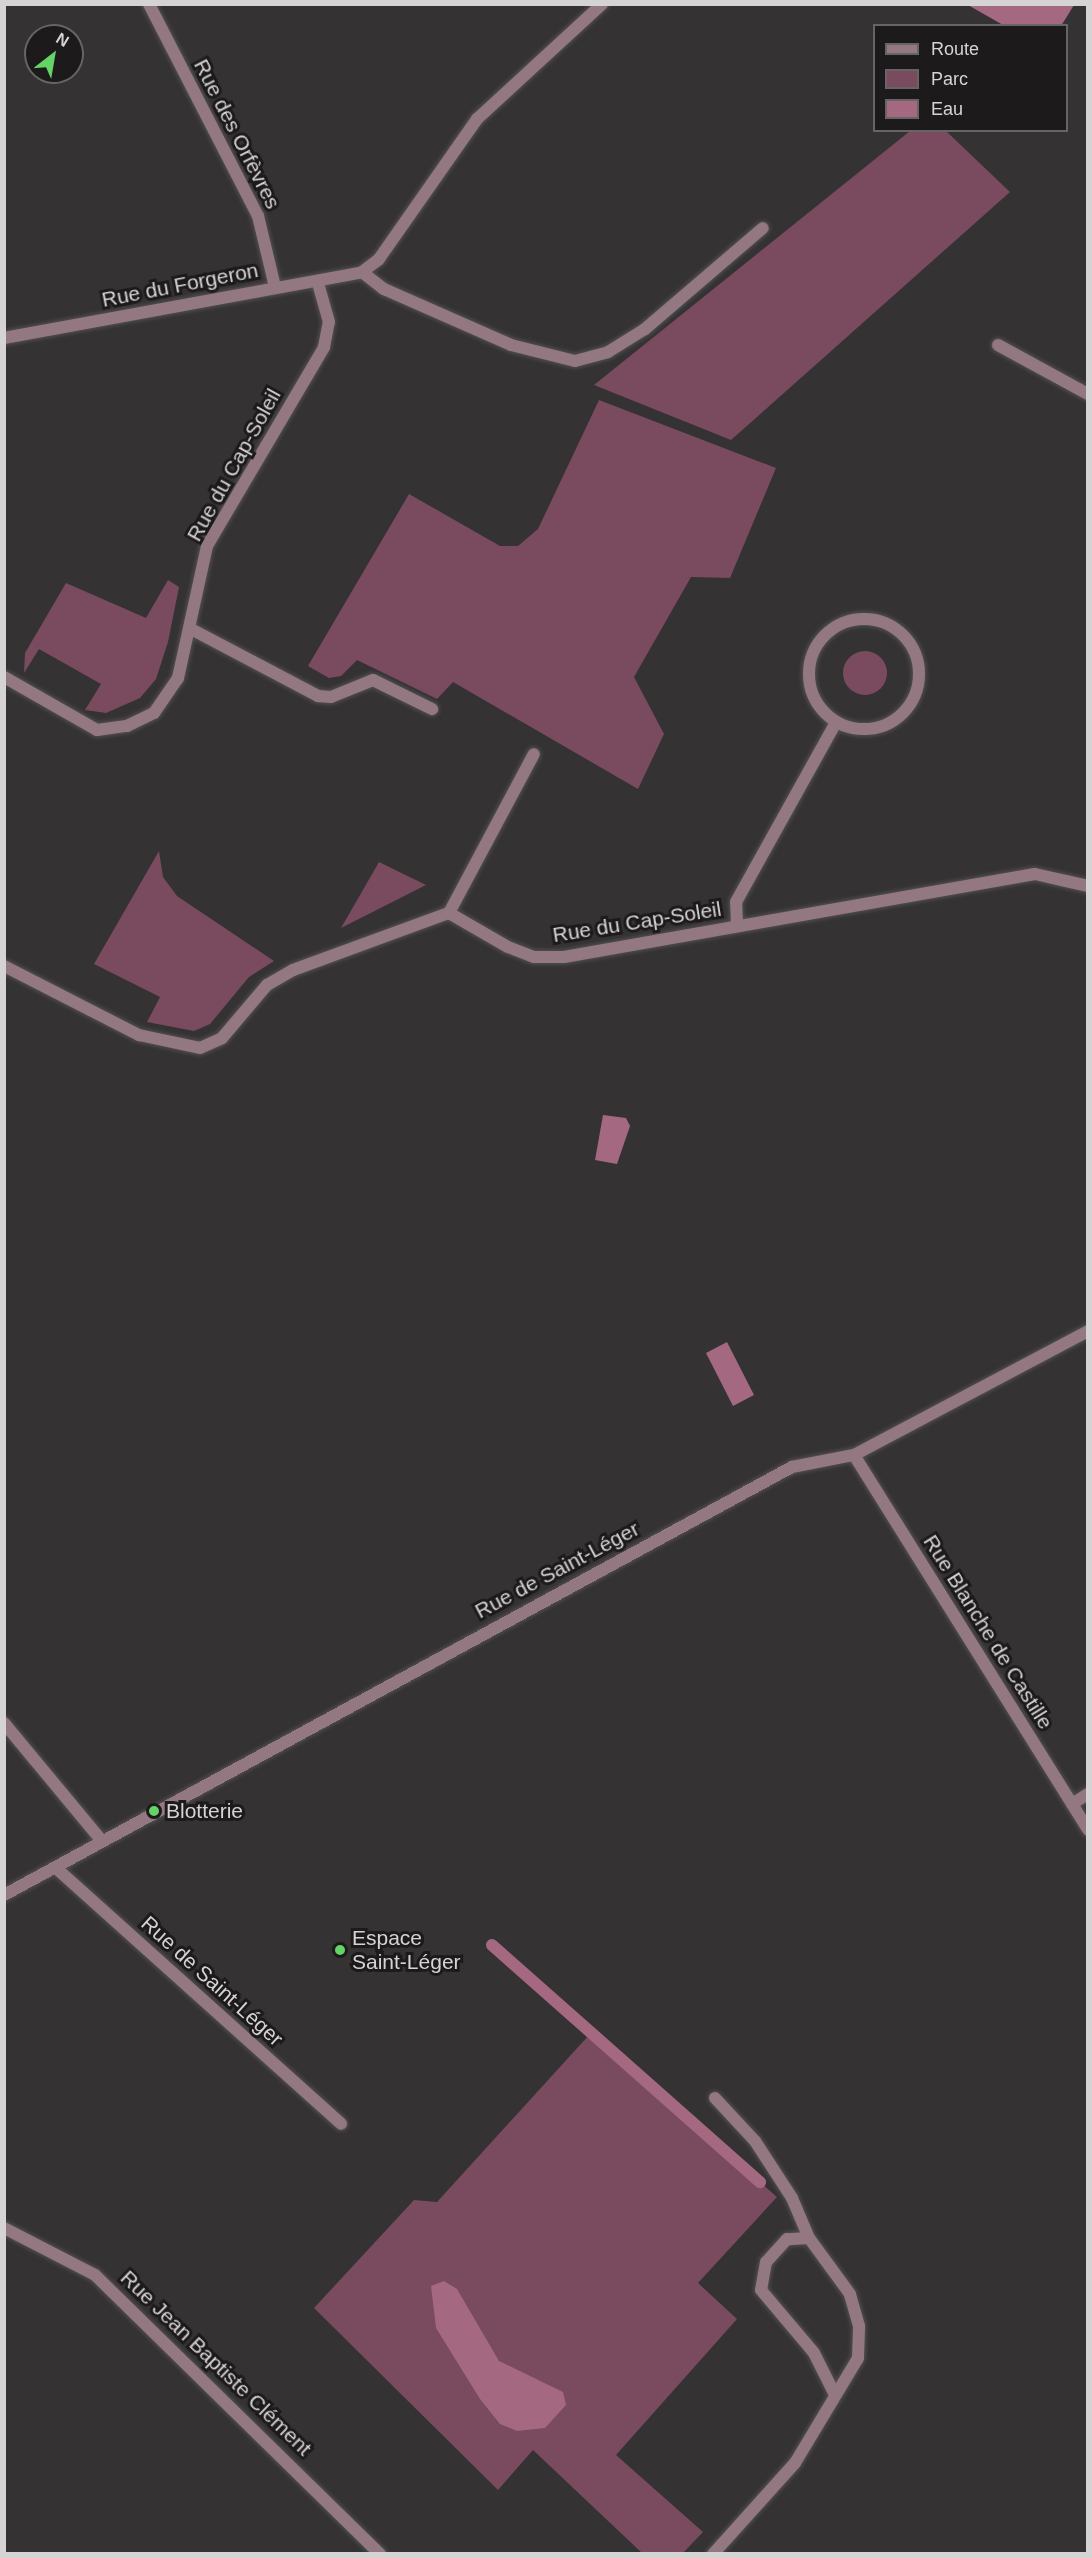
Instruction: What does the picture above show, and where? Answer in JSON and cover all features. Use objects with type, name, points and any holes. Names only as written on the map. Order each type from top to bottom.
[{"type":"street","name":"Rue des Orfèvres","points":[[149,4],[258,216],[275,287]]},
{"type":"street","points":[[602,4],[477,119],[380,259],[362,272],[384,289],[511,345],[575,361],[626,342],[763,228]]},
{"type":"street","name":"Rue du Forgeron","points":[[4,338],[275,287],[318,283],[362,272]]},
{"type":"street","name":"Rue du Cap-Soleil","points":[[4,677],[97,730],[128,726],[154,713],[178,678],[191,629],[207,546],[324,347],[330,322],[318,283]]},
{"type":"street","points":[[998,345],[1088,394]]},
{"type":"street","points":[[858,620],[892,627],[910,643],[918,665],[913,700],[898,718],[876,728],[836,722],[811,690],[809,666],[818,644],[835,627],[858,620]]},
{"type":"street","points":[[191,629],[318,696],[331,698],[373,680],[432,709]]},
{"type":"street","points":[[737,926],[736,902],[836,722]]},
{"type":"street","points":[[4,966],[139,1035],[200,1048],[222,1038],[267,985],[293,970],[449,913],[534,754]]},
{"type":"street","name":"Rue du Cap-Soleil","points":[[449,913],[534,957],[564,957],[1035,874],[1088,886]]},
{"type":"street","name":"Rue de Saint-Léger","points":[[4,1895],[792,1467],[854,1455],[1088,1331]]},
{"type":"street","name":"Rue Blanche de Castille","points":[[854,1455],[1088,1830]]},
{"type":"street","points":[[4,1723],[102,1841]]},
{"type":"street","points":[[1072,1804],[1088,1794]]},
{"type":"street","name":"Rue de Saint-Léger","points":[[56,1868],[341,2124]]},
{"type":"street","points":[[713,2553],[795,2463],[858,2358],[859,2326],[850,2294],[809,2238],[792,2198],[755,2141],[715,2098]]},
{"type":"street","name":"Rue Jean Baptiste Clément","points":[[4,2228],[95,2275],[380,2553]]},
{"type":"street","points":[[809,2238],[787,2240],[780,2247],[766,2262],[760,2290],[814,2353],[836,2395]]},
{"type":"green space","points":[[909,132],[947,132],[1010,192],[731,440],[594,385]]},
{"type":"green space","points":[[599,400],[776,468],[730,578],[691,577],[634,677],[664,734],[638,789],[453,682],[437,699],[357,660],[341,676],[329,678],[308,666],[409,494],[500,546],[518,546],[538,529]]},
{"type":"green space","points":[[168,580],[179,587],[168,642],[156,679],[140,698],[106,713],[85,710],[101,684],[39,649],[24,673],[25,653],[66,583],[146,618]]},
{"type":"green space","points":[[865,651],[874,652],[881,657],[886,664],[886,682],[881,689],[874,694],[865,695],[856,694],[849,689],[844,682],[843,673],[844,664],[849,657],[856,652]]},
{"type":"green space","points":[[159,851],[163,877],[177,896],[274,961],[249,977],[210,1024],[194,1031],[147,1022],[160,997],[94,964]]},
{"type":"green space","points":[[379,862],[426,885],[341,928]]},
{"type":"green space","points":[[590,2034],[777,2197],[698,2283],[737,2319],[616,2455],[703,2532],[683,2553],[642,2553],[533,2450],[498,2490],[314,2308],[414,2200],[437,2202]]},
{"type":"water","points":[[968,5],[1074,5],[1062,24],[1001,24]]},
{"type":"water","points":[[603,1115],[626,1118],[630,1126],[617,1164],[595,1160]]},
{"type":"water","points":[[727,1342],[754,1395],[733,1406],[706,1353]]},
{"type":"water","points":[[444,2281],[457,2289],[499,2361],[563,2392],[566,2405],[545,2428],[517,2431],[500,2424],[480,2399],[436,2328],[431,2286]]},
{"type":"waterway","points":[[492,1945],[760,2182]]},
{"type":"place","name":"Blotterie","points":[[154,1811]]},
{"type":"place","name":"Espace Saint-Léger","points":[[340,1950]]}]
